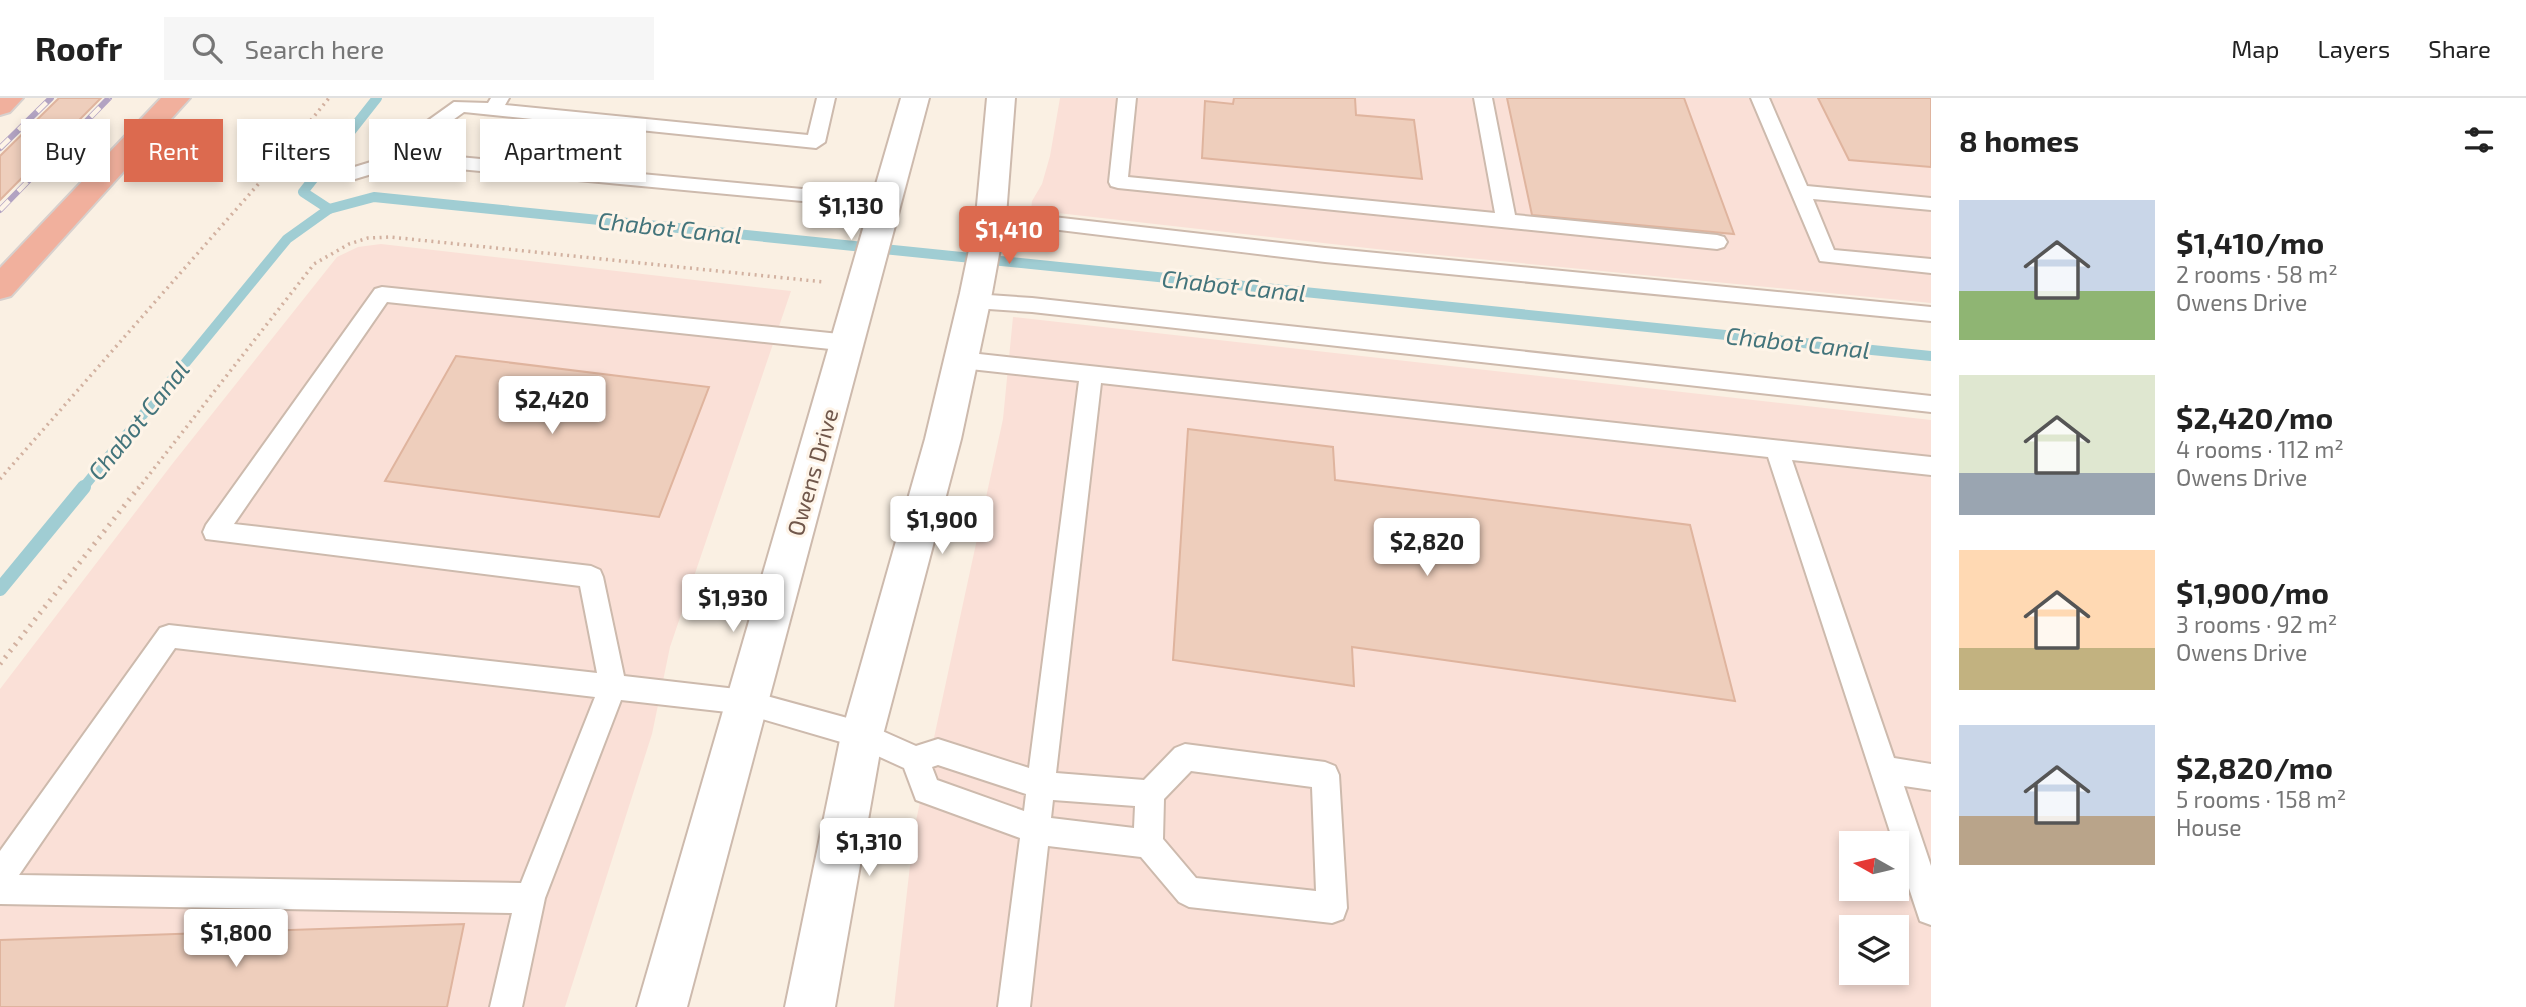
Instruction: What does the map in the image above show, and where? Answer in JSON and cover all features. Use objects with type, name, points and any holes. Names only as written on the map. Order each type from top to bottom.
[{"type":"highway","points":[[0,106],[9,98]]},
{"type":"highway","points":[[0,288],[176,98]]},
{"type":"street","name":"Owens Drive","points":[[663,1007],[746,702],[866,284],[915,98]]},
{"type":"street","points":[[810,1007],[862,736],[940,452],[975,297],[990,221],[1001,98]]},
{"type":"lane","points":[[442,119],[460,106],[497,103],[816,142],[826,98]]},
{"type":"lane","points":[[1127,98],[1118,182],[1717,243]]},
{"type":"lane","points":[[1483,98],[1507,220]]},
{"type":"lane","points":[[1760,98],[1827,256],[1931,266]]},
{"type":"lane","points":[[466,165],[886,210]]},
{"type":"lane","points":[[355,173],[369,169]]},
{"type":"lane","points":[[1799,192],[1931,204]]},
{"type":"lane","points":[[990,221],[1931,314]]},
{"type":"lane","points":[[506,1007],[530,898],[612,686],[591,577],[215,532],[382,294],[849,342]]},
{"type":"lane","points":[[975,297],[1931,404]]},
{"type":"lane","points":[[961,360],[1931,466]]},
{"type":"lane","points":[[1014,1007],[1091,374]]},
{"type":"lane","points":[[1777,450],[1931,910]]},
{"type":"lane","points":[[0,876],[169,636],[746,702],[862,736],[915,759],[937,752],[1040,785],[1150,794]]},
{"type":"lane","points":[[915,759],[926,790],[1036,830],[1148,844],[1189,892],[1332,908],[1325,775],[1185,757],[1150,794],[1148,844]]},
{"type":"lane","points":[[1884,771],[1931,777]]},
{"type":"lane","points":[[0,888],[530,898]]},
{"type":"path","points":[[0,479],[268,173],[329,98]]},
{"type":"path","points":[[0,664],[314,264],[357,239],[390,237],[866,284]]},
{"type":"shaded area","points":[[1060,98],[1931,98],[1931,303],[1376,249],[1031,210],[1050,156]]},
{"type":"shaded area","points":[[381,244],[791,291],[670,647],[652,734],[565,1007],[0,1007],[0,689],[173,463],[337,257],[358,247]]},
{"type":"shaded area","points":[[1013,317],[1931,420],[1931,1007],[894,1007],[914,830],[1003,419]]},
{"type":"building","points":[[59,98],[101,98],[80,119],[38,119]]},
{"type":"building","points":[[1234,98],[1355,98],[1356,115],[1414,120],[1422,179],[1202,158],[1205,101],[1233,104]]},
{"type":"building","points":[[1507,98],[1684,98],[1734,234],[1532,215]]},
{"type":"building","points":[[1818,98],[1931,98],[1931,167],[1849,160]]},
{"type":"building","points":[[21,135],[21,179],[0,200],[0,156]]},
{"type":"building","points":[[456,356],[709,387],[659,517],[385,481]]},
{"type":"building","points":[[1188,429],[1333,447],[1335,480],[1690,525],[1735,701],[1352,647],[1354,686],[1173,660]]},
{"type":"building","points":[[464,924],[447,1007],[0,1007],[0,940]]},
{"type":"waterway","points":[[329,209],[303,192],[377,98]]},
{"type":"waterway","name":"Chabot Canal","points":[[329,209],[374,197],[1931,356]]},
{"type":"waterway","name":"Chabot Canal","points":[[82,489],[287,239],[329,209]]},
{"type":"waterway","name":"Chabot Canal","points":[[0,589],[84,487]]},
{"type":"railway","points":[[0,148],[51,98]]},
{"type":"railway","points":[[0,210],[109,98]]}]
